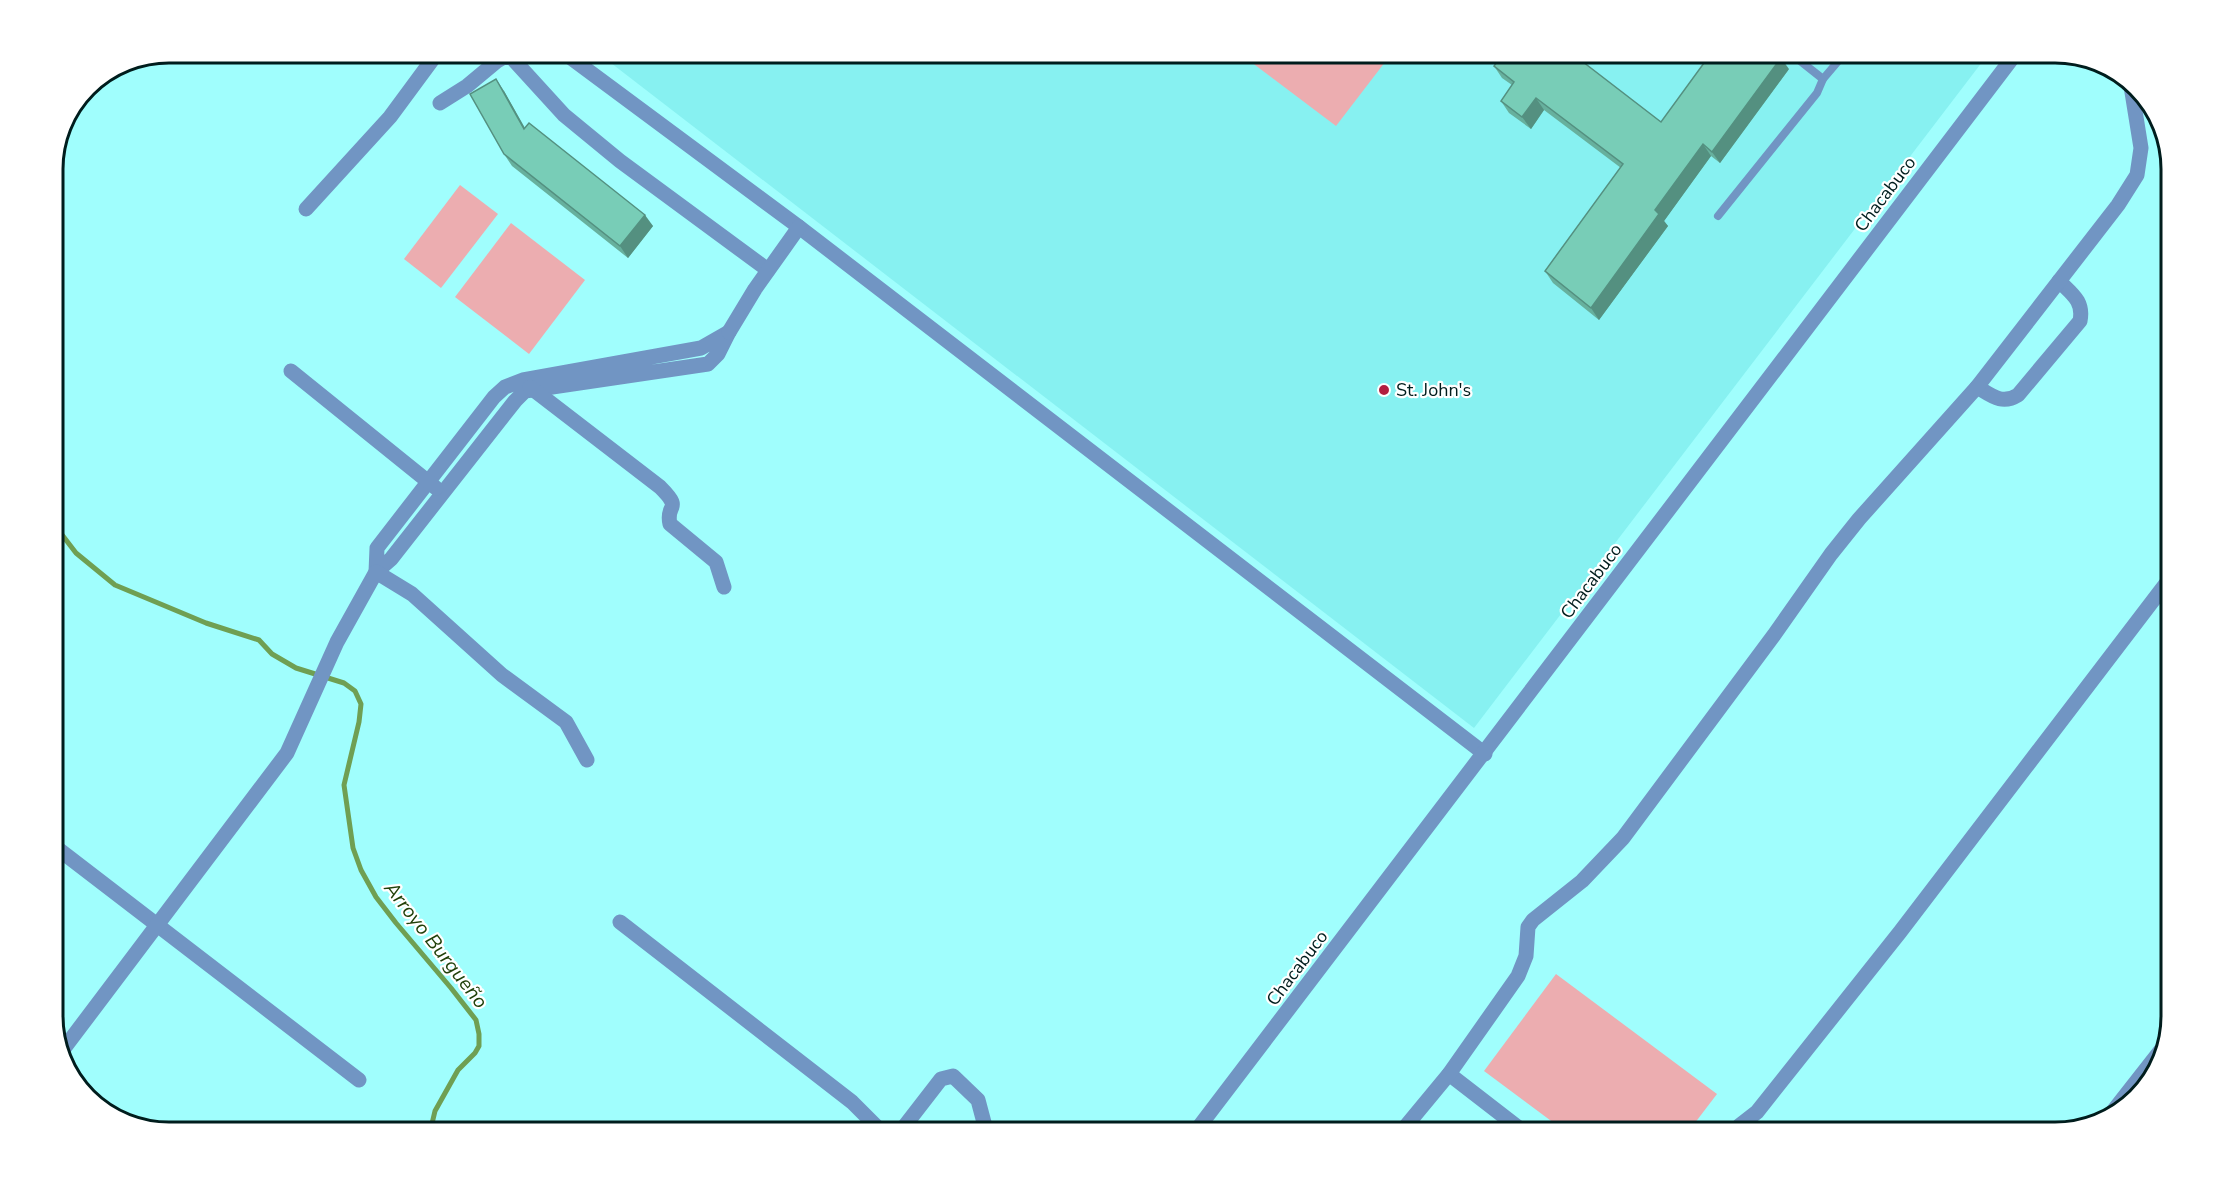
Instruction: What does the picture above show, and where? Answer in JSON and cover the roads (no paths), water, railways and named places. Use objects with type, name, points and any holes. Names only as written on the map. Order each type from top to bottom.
[{"type":"street","points":[[306,208],[390,117],[430,63]]},
{"type":"street","points":[[440,103],[467,86],[495,63]]},
{"type":"street","points":[[517,63],[572,122],[655,188],[768,270]]},
{"type":"street","points":[[578,63],[799,227],[1485,754]]},
{"type":"street","name":"Chacabuco","points":[[1203,1122],[2009,63]]},
{"type":"street","points":[[1409,1122],[1449,1074],[1523,968],[1528,927],[1533,920],[1582,881],[1623,838],[1859,519],[1977,387],[2118,206],[2137,175],[2141,148],[2133,97]]},
{"type":"street","points":[[376,572],[376,548],[494,397],[505,387],[708,364],[718,354],[729,332],[768,270],[799,227]]},
{"type":"street","points":[[1977,387],[2000,400],[2010,400],[2018,395],[2080,321],[2082,310],[2078,299],[2059,281]]},
{"type":"street","points":[[291,371],[443,493]]},
{"type":"street","points":[[67,1044],[287,753],[337,642],[376,572],[391,559],[528,385]]},
{"type":"street","points":[[528,385],[672,498],[674,504],[669,517],[670,524],[717,562],[724,587]]},
{"type":"street","points":[[376,572],[412,594],[502,675],[566,722],[587,760]]},
{"type":"street","points":[[1744,1122],[1757,1112],[1893,941],[2161,590]]},
{"type":"street","points":[[63,853],[156,927],[359,1080]]},
{"type":"street","points":[[620,922],[852,1102],[872,1122]]},
{"type":"street","points":[[2126,1094],[2147,1067]]},
{"type":"street","points":[[1449,1074],[1511,1122]]},
{"type":"street","points":[[908,1122],[941,1079],[952,1076],[978,1100],[984,1122]]},
{"type":"lane","points":[[1803,63],[1823,79]]},
{"type":"lane","points":[[1718,216],[1816,93],[1823,79],[1837,63]]},
{"type":"waterway","name":"Arroyo Burgueño","points":[[63,536],[76,553],[115,585],[206,623],[259,640],[272,654],[296,668],[344,683],[355,691],[361,704],[359,722],[344,785],[353,848],[361,870],[376,897],[476,1020],[479,1034],[479,1046],[458,1070],[435,1111],[432,1122]]},
{"type":"place","name":"St. John's","points":[[1384,390]]}]
